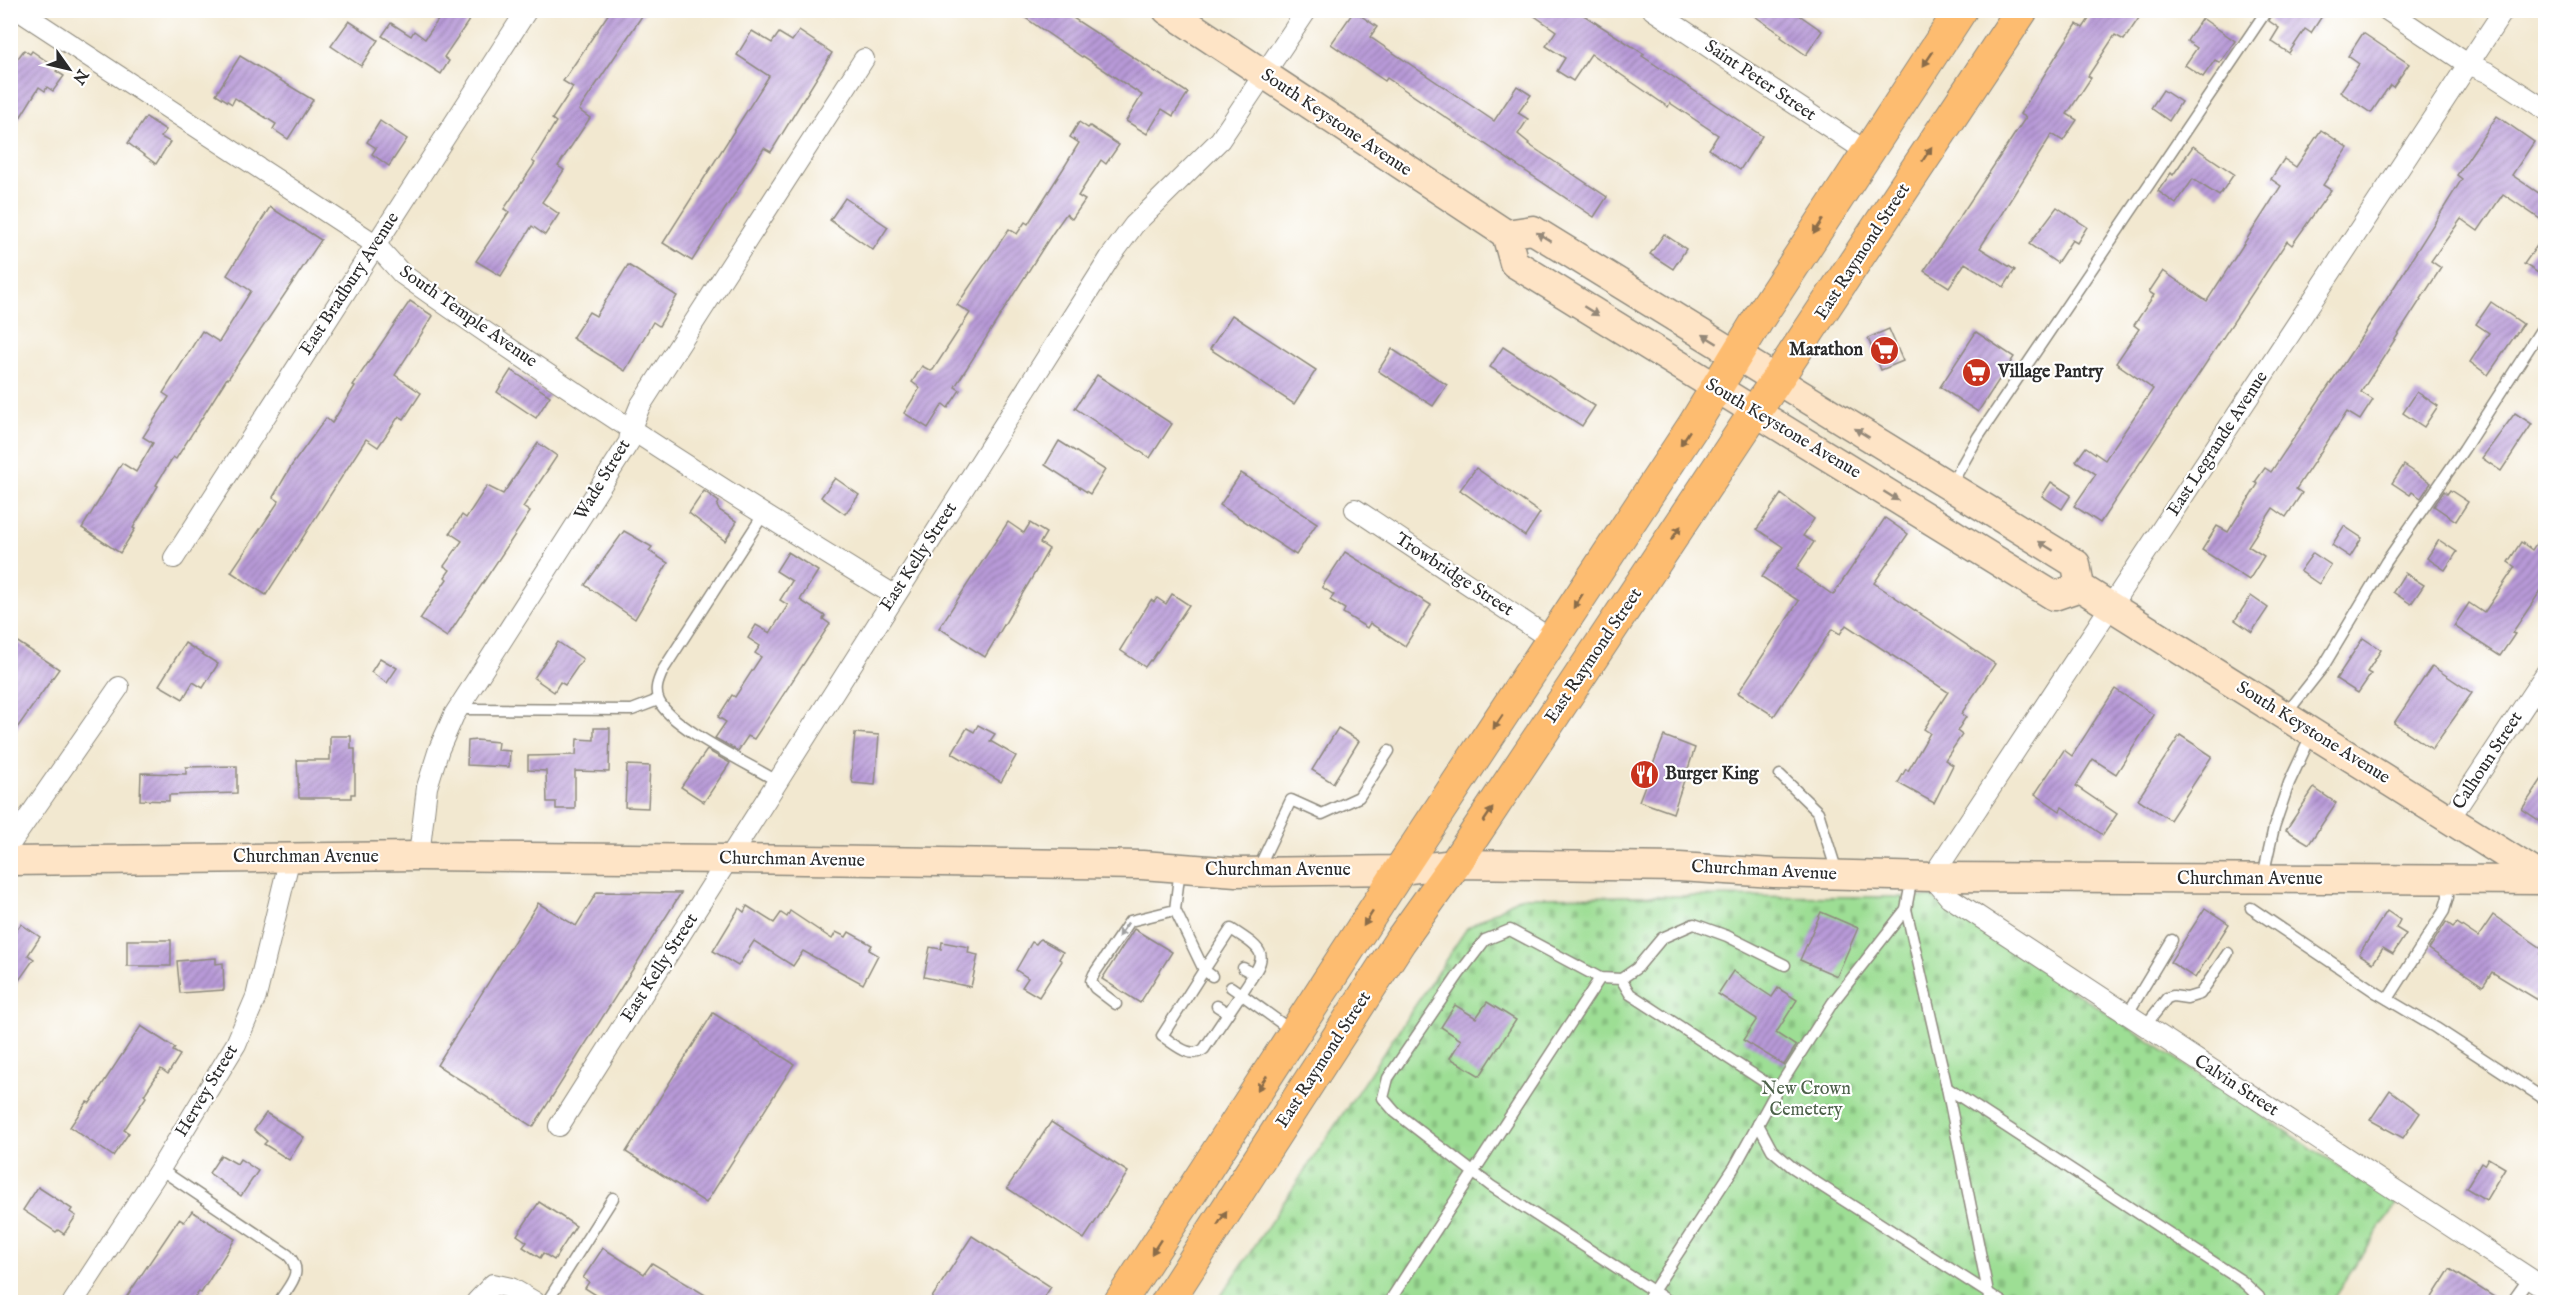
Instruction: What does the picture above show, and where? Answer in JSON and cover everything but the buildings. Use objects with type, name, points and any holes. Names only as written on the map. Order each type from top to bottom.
[{"type":"main road","name":"South Keystone Avenue","points":[[1167,10],[1506,234],[1514,263],[2054,596],[2080,587]]},
{"type":"main road","points":[[1120,1302],[1961,10]]},
{"type":"main road","name":"East Raymond Street","points":[[1167,1302],[1400,941],[1455,864],[2022,10]]},
{"type":"main road","name":"South Keystone Avenue","points":[[1506,234],[1533,230],[2076,564],[2080,587],[2545,880]]},
{"type":"main road","name":"Churchman Avenue","points":[[10,861],[420,856],[1142,865],[1257,872],[1400,870],[1455,864],[1679,867],[1922,877],[2545,880]]},
{"type":"street","name":"South Temple Avenue","points":[[18,10],[375,244],[402,274],[631,428],[763,515],[894,595]]},
{"type":"street","name":"East Bradbury Avenue","points":[[174,558],[527,10]]},
{"type":"street","name":"East Kelly Street","points":[[559,1126],[1121,240],[1158,200],[1210,153],[1307,10]]},
{"type":"street","name":"Saint Peter Street","points":[[1653,10],[1867,152]]},
{"type":"street","points":[[2387,10],[2469,64],[2489,73],[2546,110]]},
{"type":"street","name":"East Legrande Avenue","points":[[1922,877],[2111,606],[2504,10]]},
{"type":"street","name":"Wade Street","points":[[420,856],[427,787],[439,749],[458,709],[629,442],[631,428],[640,406],[864,59]]},
{"type":"street","name":"Trowbridge Street","points":[[1355,509],[1552,640]]},
{"type":"street","name":"Calhoun Street","points":[[2450,819],[2546,674]]},
{"type":"street","points":[[10,844],[119,687]]},
{"type":"street","name":"Hervey Street","points":[[73,1302],[160,1169],[236,1044],[250,1013],[290,856]]},
{"type":"street","name":"Calvin Street","points":[[1922,877],[2127,1015],[2537,1284]]},
{"type":"street","points":[[476,1302],[493,1284],[511,1288],[535,1302]]},
{"type":"lane","points":[[1950,486],[1978,436],[2268,10]]},
{"type":"lane","points":[[2285,715],[2323,667],[2386,562],[2464,449],[2546,322]]},
{"type":"lane","points":[[763,515],[657,682],[658,700],[676,721],[777,781]]},
{"type":"lane","points":[[458,709],[632,710],[658,700]]},
{"type":"lane","points":[[2263,879],[2274,827],[2289,783],[2313,733]]},
{"type":"lane","points":[[1257,872],[1291,800],[1322,814],[1359,797],[1389,750]]},
{"type":"lane","points":[[1780,775],[1818,812],[1838,875]]},
{"type":"lane","points":[[1180,868],[1175,910],[1208,973]]},
{"type":"lane","points":[[1646,1302],[1735,1166],[1777,1090],[1833,1002],[1906,909],[1922,877]]},
{"type":"lane","points":[[2388,999],[2444,911],[2448,897],[2447,880]]},
{"type":"lane","points":[[2251,908],[2546,1100]]},
{"type":"lane","points":[[1906,909],[1947,1088],[1990,1299]]},
{"type":"lane","points":[[1116,1004],[1095,988],[1091,981],[1094,974],[1130,921],[1175,910]]},
{"type":"lane","points":[[1670,1302],[1491,1186],[1395,1112],[1383,1098],[1388,1078],[1485,940],[1510,930],[1600,978],[1621,979],[1637,968],[1662,938],[1694,924],[1727,936],[1785,965]]},
{"type":"lane","points":[[1231,930],[1257,946],[1262,955],[1261,964],[1228,1013],[1209,1032],[1197,1054],[1190,1054],[1157,1035],[1181,1014],[1208,973],[1231,930]]},
{"type":"lane","points":[[2127,1015],[2172,940]]},
{"type":"lane","points":[[2145,1026],[2167,998],[2174,996],[2187,998],[2200,994],[2228,953]]},
{"type":"lane","points":[[1243,968],[1254,974]]},
{"type":"lane","points":[[1389,1302],[1600,978]]},
{"type":"lane","points":[[1621,979],[1630,994],[1777,1090]]},
{"type":"lane","points":[[1231,987],[1294,1032]]},
{"type":"lane","points":[[1217,1006],[1228,1013]]},
{"type":"lane","points":[[1947,1088],[2242,1281],[2259,1297],[2258,1302]]},
{"type":"lane","points":[[1758,1124],[1773,1150],[1792,1167],[1990,1299],[2002,1302]]},
{"type":"lane","points":[[160,1169],[288,1255],[296,1263],[297,1271],[279,1302]]},
{"type":"lane","points":[[547,1302],[613,1198]]},
{"type":"lane","points":[[2512,1302],[2537,1284]]},
{"type":"green space","name":"New Crown Cemetery","points":[[1520,897],[1931,897],[2396,1204],[2331,1302],[1217,1302],[1467,928]]},
{"type":"place","name":"Marathon","points":[[1884,350]]},
{"type":"place","name":"Village Pantry","points":[[1977,372]]},
{"type":"place","name":"Burger King","points":[[1644,774]]}]
